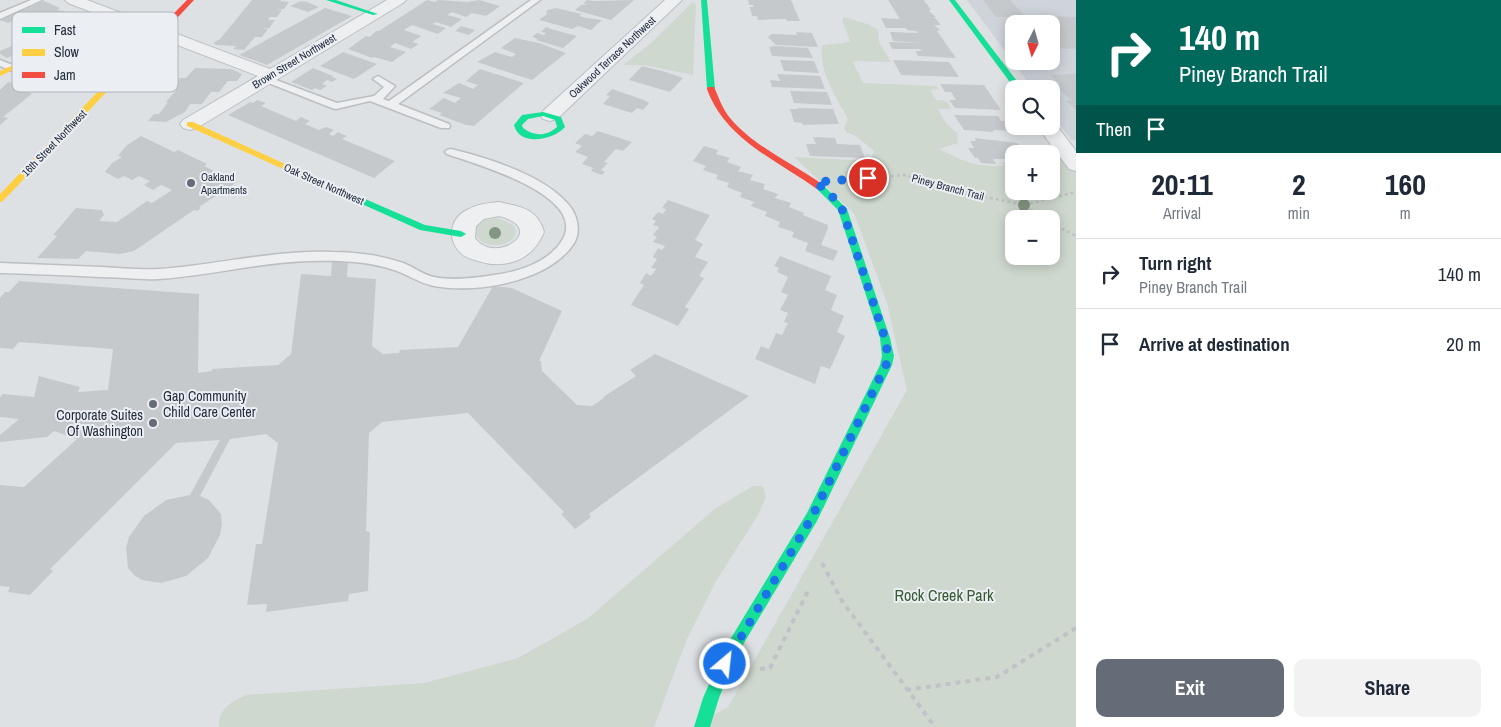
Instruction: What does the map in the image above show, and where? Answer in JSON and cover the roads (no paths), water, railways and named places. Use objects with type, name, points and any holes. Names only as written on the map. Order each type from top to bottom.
[{"type":"street","points":[[72,0],[105,12]]},
{"type":"street","name":"16th Street Northwest","points":[[178,14],[191,0]]},
{"type":"street","points":[[329,0],[375,14]]},
{"type":"street","name":"Brown Street Northwest","points":[[190,124],[398,0]]},
{"type":"street","name":"Oakwood Terrace Northwest","points":[[550,115],[674,0]]},
{"type":"street","points":[[702,727],[711,698],[730,653],[812,517],[882,374],[888,356],[885,338],[842,209],[836,200],[816,182],[745,135],[720,110],[711,89],[704,0]]},
{"type":"street","points":[[952,0],[1012,80]]},
{"type":"street","points":[[178,40],[271,74]]},
{"type":"street","points":[[0,74],[12,68]]},
{"type":"street","name":"16th Street Northwest","points":[[0,199],[103,92]]},
{"type":"street","name":"Oak Street Northwest","points":[[190,124],[423,228],[461,234]]},
{"type":"street","points":[[1053,135],[1076,165]]},
{"type":"lane","points":[[0,16],[38,0]]},
{"type":"lane","points":[[390,105],[536,0]]},
{"type":"lane","points":[[0,63],[12,68]]},
{"type":"lane","points":[[271,74],[271,82],[336,106],[372,98],[446,126]]},
{"type":"lane","points":[[376,100],[390,86],[378,79]]},
{"type":"lane","points":[[0,268],[156,274],[283,257],[340,256],[385,262],[430,281],[466,282],[528,272],[546,265],[567,246],[572,226],[570,217],[555,197],[528,180],[451,152]]},
{"type":"place","name":"Oakland Apartments","points":[[191,183]]},
{"type":"place","name":"Gap Community Child Care Center","points":[[153,404]]},
{"type":"place","name":"Corporate Suites Of Washington","points":[[153,423]]},
{"type":"park label","name":"Rock Creek Park","points":[[944,595]]}]
